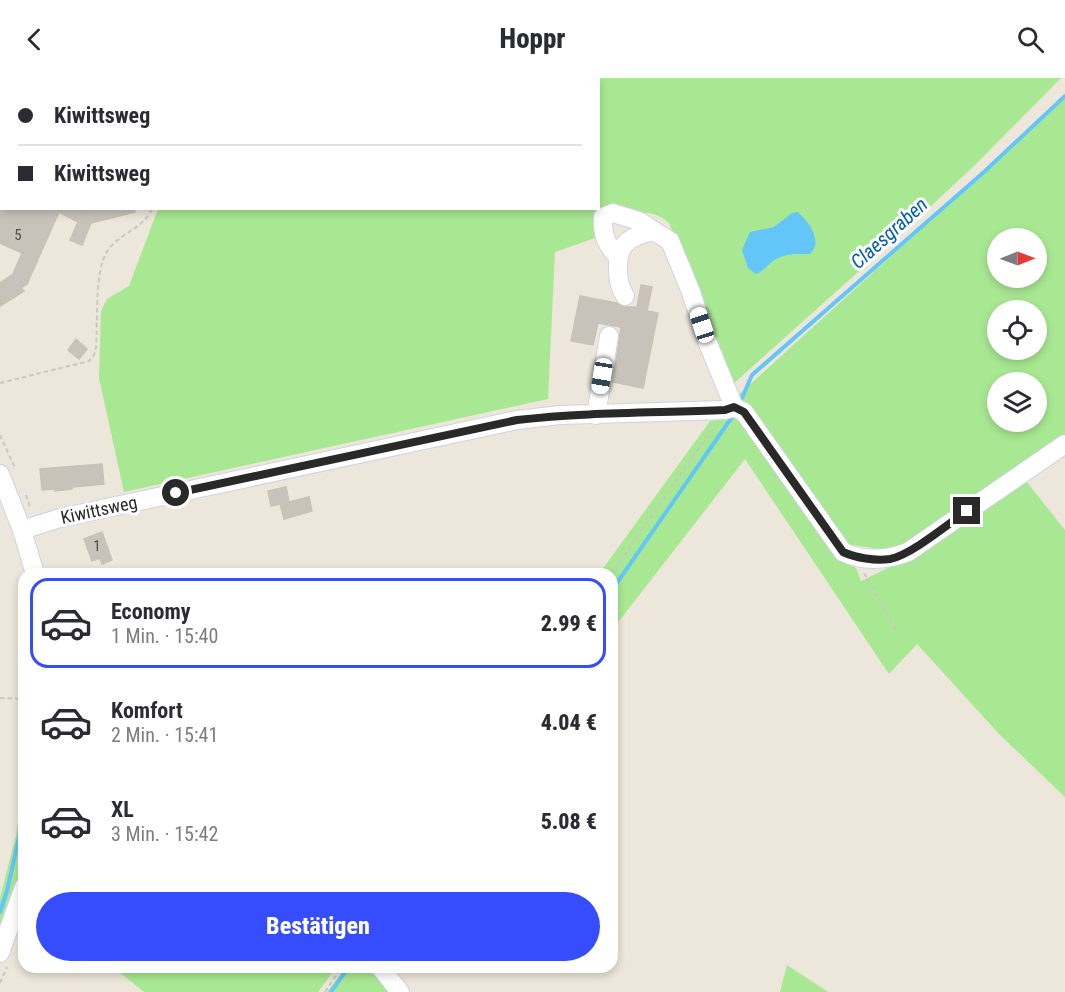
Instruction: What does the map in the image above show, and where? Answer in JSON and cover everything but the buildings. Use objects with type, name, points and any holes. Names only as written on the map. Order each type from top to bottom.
[{"type":"street","points":[[617,256],[607,245],[602,230],[603,217],[613,213],[639,221],[670,241],[692,292],[729,408],[744,412],[843,552],[855,558],[890,559],[908,552],[1065,444]]},
{"type":"street","points":[[625,296],[619,287],[617,256],[622,245],[637,235],[654,231]]},
{"type":"street","points":[[596,416],[609,336]]},
{"type":"street","name":"Kiwittsweg","points":[[22,530],[60,518],[464,430],[539,417],[729,408]]},
{"type":"street","points":[[0,474],[22,530],[33,568]]},
{"type":"street","points":[[0,953],[18,904]]},
{"type":"street","points":[[385,973],[400,992]]},
{"type":"path","points":[[0,383],[89,361],[94,355],[96,346],[100,276],[104,257],[112,245],[142,223],[151,210]]},
{"type":"path","points":[[615,568],[729,408]]},
{"type":"path","points":[[855,558],[897,633]]},
{"type":"path","points":[[0,698],[18,699]]},
{"type":"path","points":[[325,992],[338,973]]},
{"type":"green space","points":[[600,78],[1061,78],[976,164],[915,221],[733,384],[669,223],[653,214],[625,214],[598,222],[601,236],[555,252],[548,399],[124,492],[99,378],[101,311],[107,299],[129,286],[158,210],[600,210]]},
{"type":"green space","points":[[1065,98],[1065,442],[904,549],[880,549],[838,543],[734,399]]},
{"type":"green space","points":[[738,418],[857,570],[861,581],[886,569],[1022,476],[1065,530],[1065,797],[1000,735],[917,644],[889,674],[745,459],[618,622],[618,568],[603,568],[710,421]]},
{"type":"green space","points":[[18,820],[18,883],[10,912],[0,935],[0,898]]},
{"type":"green space","points":[[787,965],[828,992],[780,992]]},
{"type":"green space","points":[[120,973],[332,973],[318,992],[144,992]]},
{"type":"green space","points":[[341,973],[379,973],[394,992],[327,992]]},
{"type":"water","points":[[798,212],[810,226],[815,237],[814,249],[810,254],[780,257],[756,274],[748,268],[742,250],[750,232],[774,227],[792,213]]},
{"type":"waterway","name":"Claesgraben","points":[[742,398],[752,375],[984,172],[1065,96]]},
{"type":"waterway","name":"Claesgraben","points":[[618,581],[732,417]]},
{"type":"waterway","points":[[0,912],[18,842]]},
{"type":"waterway","name":"Claesgraben","points":[[331,992],[344,973]]},
{"type":"route","points":[[176,493],[517,420],[560,415],[596,416],[725,410],[734,407],[744,412],[843,552],[855,558],[890,559],[908,552],[967,511]]}]
